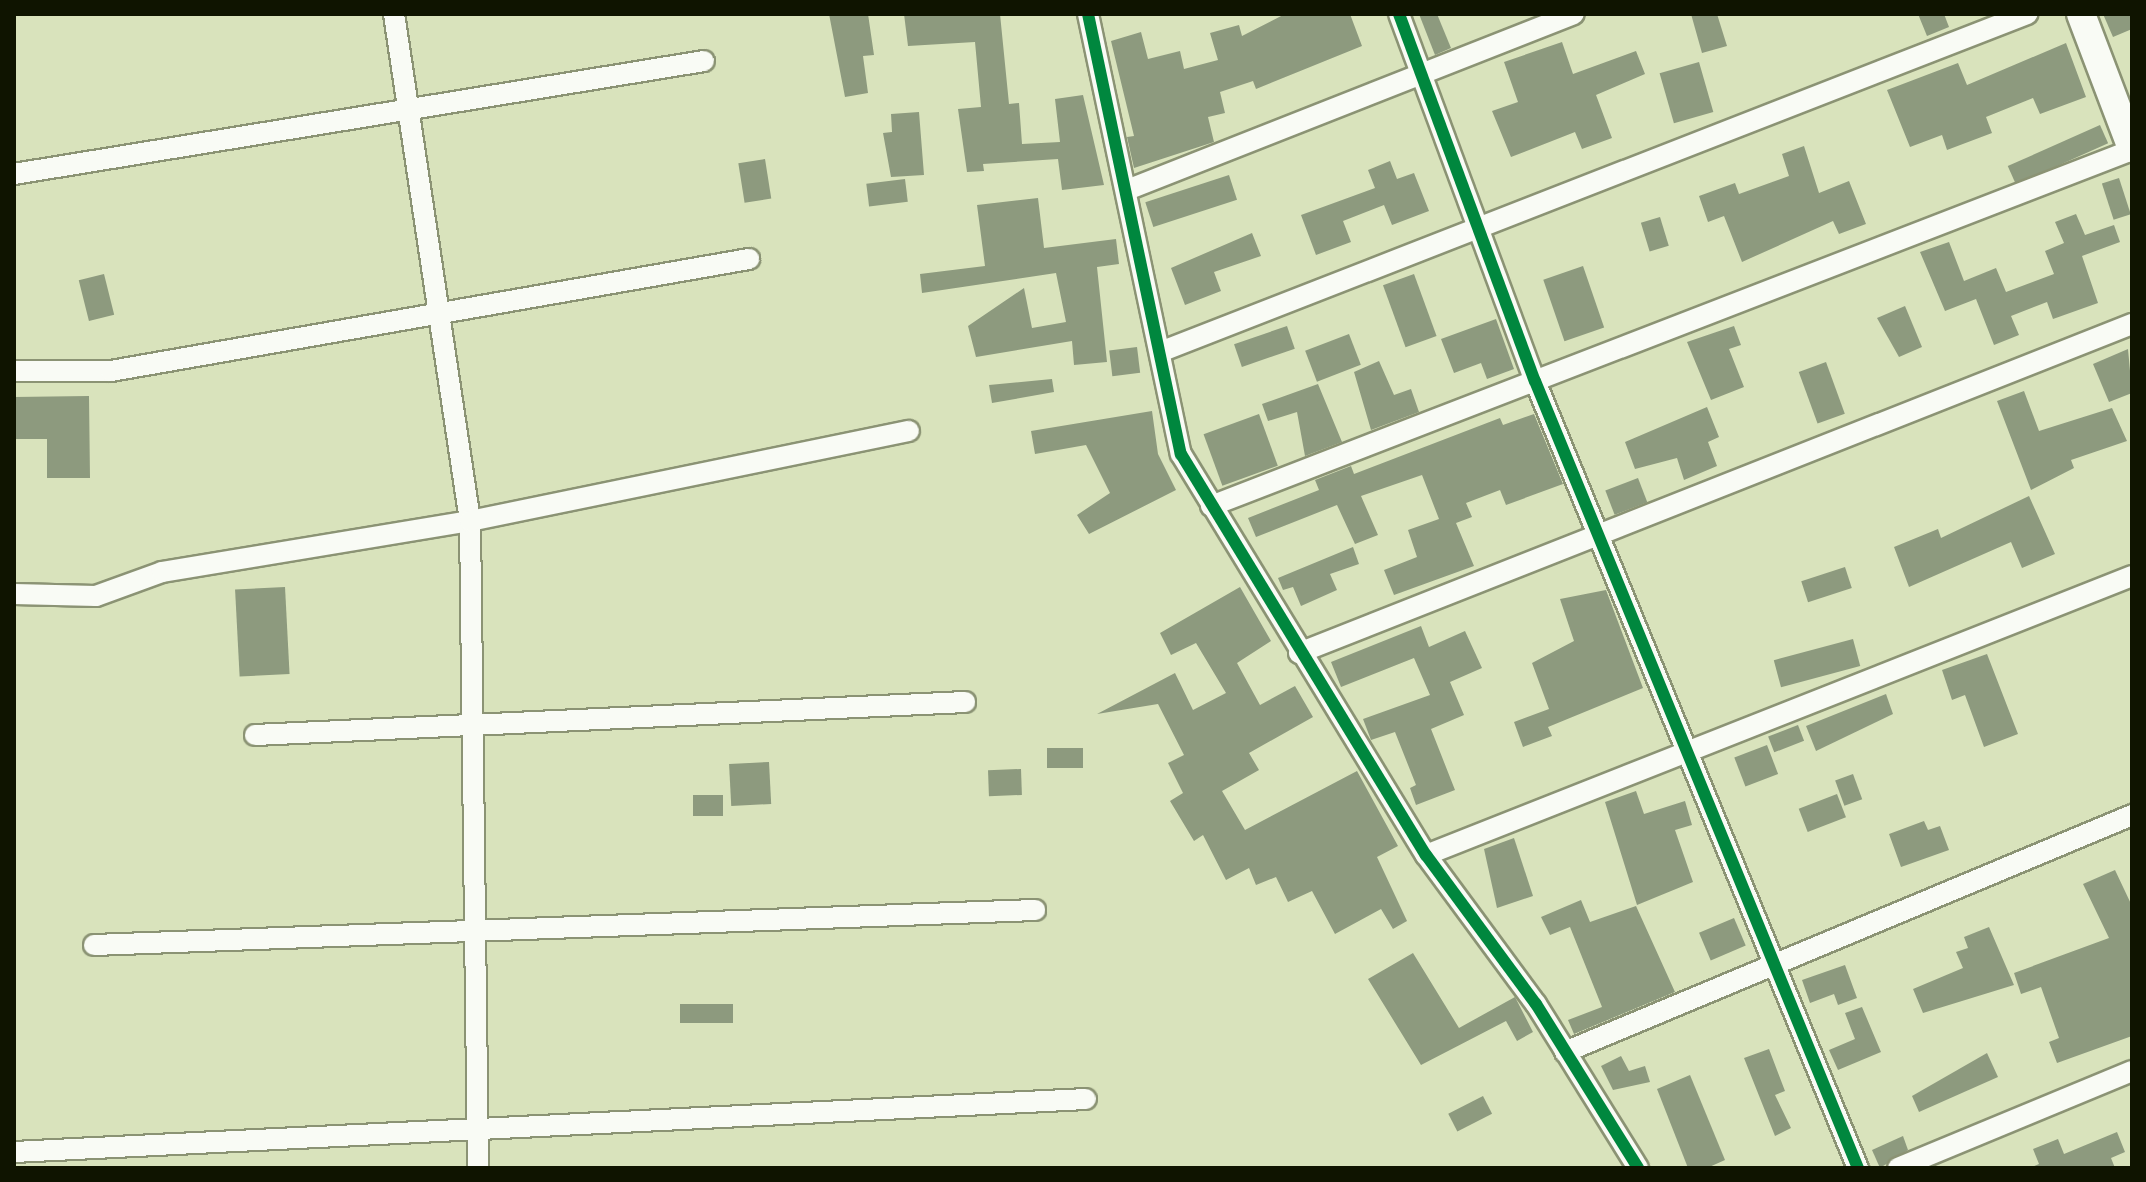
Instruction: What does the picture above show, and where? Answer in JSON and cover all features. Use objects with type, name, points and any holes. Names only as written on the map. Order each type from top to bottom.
[{"type":"main road","points":[[2081,14],[2132,149]]},
{"type":"street","points":[[394,14],[470,521],[479,931],[478,1168]]},
{"type":"street","points":[[1088,14],[1181,454],[1299,653],[1426,855],[1565,1052],[1638,1168]]},
{"type":"street","points":[[1399,14],[1424,74],[1535,381],[1687,752],[1771,968],[1858,1168]]},
{"type":"street","points":[[1127,190],[1574,14]]},
{"type":"street","points":[[1160,352],[2027,14]]},
{"type":"street","points":[[14,174],[704,61]]},
{"type":"street","points":[[1211,506],[2132,149]]},
{"type":"street","points":[[14,371],[111,371],[749,259]]},
{"type":"street","points":[[1299,653],[2132,324]]},
{"type":"street","points":[[14,594],[96,596],[162,572],[470,521],[909,431]]},
{"type":"street","points":[[1426,855],[2132,576]]},
{"type":"street","points":[[255,735],[965,702]]},
{"type":"street","points":[[1565,1052],[2132,815]]},
{"type":"street","points":[[94,945],[1035,910]]},
{"type":"street","points":[[1898,1168],[2132,1071]]},
{"type":"street","points":[[14,1152],[1086,1099]]},
{"type":"building","points":[[829,14],[868,14],[874,55],[863,56],[868,93],[845,97]]},
{"type":"building","points":[[904,14],[1000,14],[1009,104],[1019,103],[1022,144],[1060,142],[1055,99],[1083,95],[1104,185],[1062,190],[1058,159],[983,164],[984,171],[967,172],[958,109],[981,107],[975,42],[908,46]]},
{"type":"building","points":[[1285,14],[1350,14],[1362,46],[1256,89],[1253,81],[1220,92],[1225,113],[1208,117],[1214,142],[1134,168],[1127,137],[1134,136],[1111,41],[1141,32],[1148,59],[1180,51],[1184,69],[1218,60],[1210,33],[1239,25],[1242,36]]},
{"type":"building","points":[[1419,14],[1437,14],[1451,48],[1435,55]]},
{"type":"building","points":[[1691,14],[1717,14],[1727,46],[1702,53]]},
{"type":"building","points":[[1918,14],[1944,14],[1949,27],[1927,36]]},
{"type":"building","points":[[2103,14],[2132,14],[2132,29],[2113,37]]},
{"type":"building","points":[[1562,42],[1573,74],[1636,51],[1645,74],[1596,95],[1612,138],[1582,149],[1575,132],[1511,157],[1492,111],[1518,102],[1504,62]]},
{"type":"building","points":[[2066,43],[2086,97],[2040,114],[2033,98],[1986,117],[1992,133],[1947,150],[1942,135],[1910,147],[1887,90],[1958,63],[1967,85]]},
{"type":"building","points":[[1699,62],[1713,112],[1674,123],[1660,73]]},
{"type":"building","points":[[919,112],[924,175],[891,177],[883,133],[892,132],[891,114]]},
{"type":"building","points":[[2100,125],[2108,143],[2016,184],[2008,166]]},
{"type":"building","points":[[1804,146],[1819,193],[1849,181],[1866,224],[1839,234],[1833,221],[1742,262],[1724,216],[1708,222],[1699,196],[1735,183],[1739,194],[1789,176],[1782,154]]},
{"type":"building","points":[[765,159],[771,199],[745,203],[738,163]]},
{"type":"building","points":[[1390,161],[1397,179],[1414,173],[1429,211],[1392,225],[1384,205],[1343,221],[1351,242],[1316,255],[1301,215],[1375,188],[1368,170]]},
{"type":"building","points":[[1229,175],[1237,200],[1153,227],[1145,202]]},
{"type":"building","points":[[2119,178],[2131,214],[2114,220],[2102,184]]},
{"type":"building","points":[[905,179],[908,202],[869,207],[866,184]]},
{"type":"building","points":[[1038,198],[1044,248],[1116,239],[1119,264],[1097,267],[1107,362],[1074,365],[1072,341],[976,357],[968,326],[1024,288],[1032,328],[1066,322],[1056,273],[922,293],[920,274],[985,266],[977,205]]},
{"type":"building","points":[[2076,214],[2085,235],[2114,225],[2120,242],[2082,256],[2098,303],[2053,319],[2047,302],[2011,316],[2019,335],[1994,345],[1976,299],[1945,311],[1920,252],[1949,242],[1964,281],[1996,268],[2006,292],[2054,274],[2045,251],[2064,243],[2055,222]]},
{"type":"building","points":[[1660,217],[1669,246],[1650,252],[1641,223]]},
{"type":"building","points":[[1252,233],[1261,256],[1214,272],[1221,291],[1185,305],[1171,268]]},
{"type":"building","points":[[1583,266],[1604,327],[1564,341],[1543,280]]},
{"type":"building","points":[[104,274],[114,315],[89,321],[79,280]]},
{"type":"building","points":[[1414,274],[1437,336],[1406,347],[1383,285]]},
{"type":"building","points":[[1905,306],[1922,347],[1899,357],[1877,318]]},
{"type":"building","points":[[1496,319],[1514,369],[1487,379],[1481,363],[1454,373],[1441,339]]},
{"type":"building","points":[[1287,326],[1295,349],[1242,367],[1234,344]]},
{"type":"building","points":[[1734,326],[1741,345],[1729,349],[1744,387],[1711,400],[1687,342]]},
{"type":"building","points":[[1349,334],[1361,365],[1317,382],[1305,351]]},
{"type":"building","points":[[1137,347],[1140,373],[1112,376],[1109,350]]},
{"type":"building","points":[[2128,349],[2132,393],[2109,402],[2093,364]]},
{"type":"building","points":[[1379,361],[1394,395],[1411,389],[1419,412],[1371,430],[1354,372]]},
{"type":"building","points":[[1826,362],[1845,414],[1818,424],[1799,372]]},
{"type":"building","points":[[1052,379],[1054,392],[992,403],[989,385]]},
{"type":"building","points":[[1318,384],[1342,442],[1305,456],[1297,412],[1268,421],[1262,404]]},
{"type":"building","points":[[2024,391],[2039,431],[2112,408],[2127,441],[2071,460],[2074,468],[2031,490],[1997,401]]},
{"type":"building","points":[[89,396],[90,478],[47,478],[47,439],[14,439],[14,397]]},
{"type":"building","points":[[1707,407],[1719,437],[1708,442],[1717,466],[1684,480],[1677,458],[1635,469],[1625,442]]},
{"type":"building","points":[[1152,411],[1158,454],[1176,490],[1089,534],[1077,515],[1110,493],[1086,445],[1035,454],[1031,431]]},
{"type":"building","points":[[1259,414],[1278,466],[1222,486],[1204,434]]},
{"type":"building","points":[[1534,414],[1563,484],[1506,505],[1500,490],[1466,503],[1472,517],[1456,523],[1474,566],[1394,595],[1384,570],[1417,557],[1408,530],[1439,519],[1422,475],[1361,496],[1378,535],[1355,544],[1337,505],[1256,537],[1248,518],[1319,490],[1315,480],[1351,466],[1354,474],[1500,418],[1503,425]]},
{"type":"building","points":[[1638,478],[1647,502],[1615,515],[1605,491]]},
{"type":"building","points":[[2029,496],[2055,554],[2022,568],[2011,542],[1909,587],[1894,547],[1938,529],[1941,538]]},
{"type":"building","points":[[1353,547],[1359,564],[1330,574],[1337,590],[1301,606],[1293,587],[1283,590],[1278,578]]},
{"type":"building","points":[[1845,567],[1852,588],[1808,602],[1801,581]]},
{"type":"building","points":[[285,587],[290,674],[240,676],[235,590]]},
{"type":"building","points":[[1240,587],[1271,641],[1237,663],[1260,705],[1295,686],[1313,717],[1249,753],[1259,770],[1222,791],[1245,830],[1357,771],[1398,846],[1377,857],[1407,921],[1393,929],[1381,909],[1335,934],[1312,891],[1288,902],[1276,877],[1256,885],[1249,868],[1226,880],[1203,835],[1194,841],[1170,801],[1183,793],[1168,763],[1184,755],[1158,704],[1097,714],[1175,673],[1193,710],[1226,693],[1196,643],[1171,655],[1160,633]]},
{"type":"building","points":[[1606,590],[1643,688],[1548,727],[1552,736],[1523,747],[1514,722],[1549,709],[1532,663],[1574,641],[1560,599]]},
{"type":"building","points":[[1421,626],[1429,647],[1465,631],[1482,668],[1450,682],[1464,715],[1431,729],[1455,790],[1416,805],[1410,788],[1416,785],[1395,732],[1371,740],[1363,719],[1430,695],[1414,658],[1341,687],[1331,662]]},
{"type":"building","points":[[1853,639],[1860,666],[1781,687],[1774,660]]},
{"type":"building","points":[[1987,654],[2018,734],[1984,747],[1965,695],[1952,700],[1942,670]]},
{"type":"building","points":[[1886,694],[1893,714],[1816,751],[1806,726]]},
{"type":"building","points":[[1798,725],[1804,741],[1774,752],[1768,736]]},
{"type":"building","points":[[1767,745],[1778,774],[1745,786],[1734,758]]},
{"type":"building","points":[[1047,748],[1083,748],[1083,768],[1047,768]]},
{"type":"building","points":[[769,762],[771,804],[731,806],[729,764]]},
{"type":"building","points":[[1021,769],[1022,795],[989,796],[988,770]]},
{"type":"building","points":[[1853,774],[1862,799],[1844,806],[1835,780]]},
{"type":"building","points":[[1636,791],[1644,814],[1685,801],[1692,825],[1675,830],[1693,882],[1637,905],[1605,802]]},
{"type":"building","points":[[1837,794],[1846,817],[1808,832],[1799,809]]},
{"type":"building","points":[[693,795],[723,795],[723,816],[693,816]]},
{"type":"building","points":[[1924,821],[1928,830],[1940,826],[1949,850],[1901,867],[1889,834]]},
{"type":"building","points":[[1514,838],[1533,896],[1497,908],[1484,849]]},
{"type":"building","points":[[2115,870],[2132,906],[2132,1036],[2057,1063],[2049,1042],[2059,1038],[2041,987],[2021,994],[2014,973],[2109,938],[2083,884]]},
{"type":"building","points":[[1581,900],[1590,922],[1636,906],[1675,992],[1574,1034],[1568,1020],[1602,1007],[1570,927],[1550,935],[1541,917]]},
{"type":"building","points":[[1734,918],[1746,946],[1711,960],[1699,933]]},
{"type":"building","points":[[1989,927],[2014,985],[1923,1013],[1913,989],[1963,968],[1956,952],[1968,948],[1964,937]]},
{"type":"building","points":[[1413,953],[1459,1028],[1515,997],[1533,1032],[1517,1041],[1506,1021],[1421,1065],[1368,979]]},
{"type":"building","points":[[1845,965],[1857,998],[1838,1005],[1834,994],[1810,1003],[1802,980]]},
{"type":"building","points":[[680,1004],[733,1004],[733,1023],[680,1023]]},
{"type":"building","points":[[1862,1007],[1881,1052],[1838,1070],[1829,1050],[1855,1039],[1845,1013]]},
{"type":"building","points":[[1769,1049],[1785,1091],[1775,1095],[1791,1128],[1775,1136],[1744,1058]]},
{"type":"building","points":[[1987,1053],[1998,1077],[1919,1112],[1912,1096]]},
{"type":"building","points":[[1621,1056],[1629,1071],[1645,1066],[1650,1082],[1613,1090],[1601,1066]]},
{"type":"building","points":[[1690,1075],[1725,1160],[1707,1168],[1688,1168],[1657,1089]]},
{"type":"building","points":[[1483,1096],[1492,1114],[1457,1132],[1448,1114]]},
{"type":"building","points":[[2117,1132],[2125,1152],[2111,1158],[2115,1168],[2030,1168],[2039,1164],[2033,1149],[2058,1139],[2064,1154]]},
{"type":"building","points":[[1903,1136],[1908,1150],[1880,1168],[1872,1150]]},
{"type":"cycle path","points":[[1088,14],[1181,454],[1426,855],[1536,1004],[1638,1168]]},
{"type":"cycle path","points":[[1399,14],[1535,381],[1858,1168]]}]
